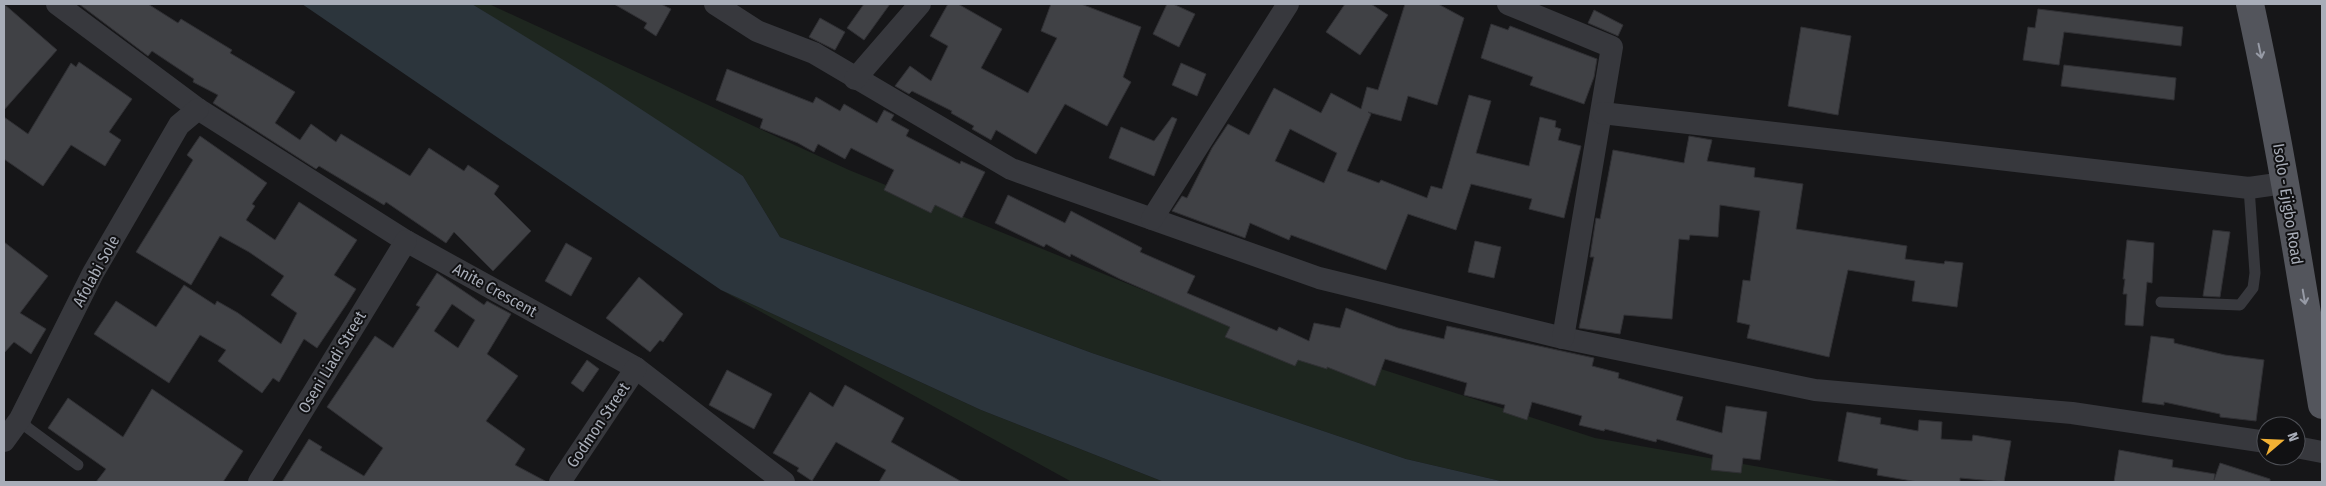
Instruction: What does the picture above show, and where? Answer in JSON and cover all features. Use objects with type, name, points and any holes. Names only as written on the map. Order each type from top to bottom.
[{"type":"main road","name":"Isolo - Ejigbo Road","points":[[2250,4],[2273,110],[2322,405]]},
{"type":"street","name":"Anite Crescent","points":[[57,4],[198,109],[406,242],[636,368],[784,482]]},
{"type":"street","points":[[715,4],[757,31],[814,53],[855,79],[1011,169],[1319,278],[1563,338],[1815,390],[2072,413],[2256,441]]},
{"type":"street","points":[[855,79],[920,4]]},
{"type":"street","points":[[1152,219],[1288,4]]},
{"type":"street","points":[[1508,4],[1612,47],[1563,338]]},
{"type":"street","name":"Afolabi Sole","points":[[4,441],[20,418],[93,273],[179,125],[198,109]]},
{"type":"street","points":[[1602,113],[2249,188],[2284,183]]},
{"type":"street","name":"Oseni Liadi Street","points":[[259,482],[406,242]]},
{"type":"street","name":"Godmon Street","points":[[560,482],[636,368]]},
{"type":"street","points":[[2306,449],[2322,452]]},
{"type":"lane","points":[[2161,302],[2240,305],[2253,288],[2255,273],[2249,188]]},
{"type":"lane","points":[[20,418],[28,428],[78,465]]},
{"type":"shaded area","points":[[302,4],[472,4],[601,83],[743,176],[780,237],[1092,353],[1406,459],[1505,482],[1164,482],[981,410],[721,290]]},
{"type":"shaded area","points":[[472,4],[489,4],[849,170],[1170,301],[1595,438],[1845,482],[1505,482],[1406,459],[1092,353],[780,237],[743,176]]},
{"type":"shaded area","points":[[721,290],[981,410],[1164,482],[1072,482]]},
{"type":"building","points":[[4,4],[57,50],[4,110]]},
{"type":"building","points":[[79,4],[148,4],[178,23],[181,19],[232,50],[230,53],[295,92],[275,123],[300,140],[311,124],[336,142],[341,134],[410,176],[429,148],[464,171],[468,165],[499,186],[494,194],[531,231],[493,271],[454,232],[446,243],[386,202],[384,205],[319,166],[316,169],[213,103],[218,95],[193,82],[194,79],[152,51],[148,56]]},
{"type":"building","points":[[614,4],[661,4],[671,9],[656,36],[644,28],[647,23]]},
{"type":"building","points":[[864,4],[890,4],[864,40],[847,28]]},
{"type":"building","points":[[948,4],[958,4],[1002,29],[981,68],[1028,93],[1057,38],[1041,31],[1051,4],[1081,4],[1141,27],[1123,77],[1131,82],[1107,126],[1065,104],[1036,154],[996,130],[991,140],[972,129],[974,126],[951,113],[952,111],[912,91],[909,94],[895,86],[910,66],[931,81],[948,46],[930,36]]},
{"type":"building","points":[[1167,4],[1173,4],[1195,14],[1179,47],[1153,34]]},
{"type":"building","points":[[1345,4],[1371,4],[1388,15],[1360,55],[1326,32]]},
{"type":"building","points":[[1405,4],[1438,4],[1464,18],[1437,105],[1408,96],[1401,121],[1368,112],[1371,114],[1347,171],[1379,183],[1381,180],[1427,198],[1431,186],[1442,189],[1469,95],[1491,101],[1476,153],[1529,166],[1540,117],[1556,121],[1555,127],[1561,129],[1558,140],[1581,146],[1564,218],[1529,209],[1532,199],[1471,184],[1456,230],[1408,214],[1386,270],[1291,235],[1289,240],[1250,223],[1245,238],[1172,211],[1182,196],[1187,198],[1212,148],[1228,124],[1249,135],[1274,88],[1321,113],[1331,93],[1361,109],[1367,87],[1378,90]],"holes":[[[1290,129],[1337,153],[1324,183],[1275,161]]]},
{"type":"building","points":[[2038,9],[2183,27],[2181,46],[2064,32],[2059,65],[2023,60],[2028,27],[2035,28]]},
{"type":"building","points":[[1594,10],[1623,25],[1618,36],[1588,23]]},
{"type":"building","points":[[820,18],[845,32],[835,50],[809,37]]},
{"type":"building","points":[[1491,24],[1508,30],[1510,26],[1597,59],[1594,77],[1584,104],[1530,85],[1533,77],[1481,58]]},
{"type":"building","points":[[1801,27],[1851,36],[1838,115],[1788,106]]},
{"type":"building","points":[[79,62],[132,99],[109,132],[121,140],[105,166],[71,145],[43,186],[4,159],[4,117],[28,134],[71,63],[76,67]]},
{"type":"building","points":[[1181,63],[1206,74],[1197,96],[1172,85]]},
{"type":"building","points":[[2064,65],[2176,78],[2174,100],[2061,86]]},
{"type":"building","points":[[727,69],[813,103],[816,97],[840,111],[844,104],[877,123],[884,110],[894,115],[891,120],[909,130],[906,136],[960,164],[961,161],[985,172],[962,218],[935,205],[931,213],[884,190],[894,170],[851,148],[845,159],[818,144],[814,152],[798,143],[760,128],[763,119],[716,100]]},
{"type":"building","points":[[1172,117],[1177,119],[1154,176],[1109,158],[1121,127],[1154,141]]},
{"type":"building","points":[[200,136],[267,183],[252,204],[255,206],[246,220],[275,240],[299,202],[357,240],[334,275],[356,289],[317,348],[304,339],[279,382],[273,378],[262,393],[218,361],[226,350],[200,335],[169,383],[94,334],[116,301],[156,327],[184,285],[215,305],[217,301],[238,313],[281,344],[297,313],[271,295],[284,276],[249,252],[220,236],[191,285],[136,252],[193,160],[187,155]]},
{"type":"building","points":[[1689,136],[1712,140],[1707,161],[1755,168],[1754,177],[1803,184],[1796,229],[1907,246],[1905,259],[1944,264],[1945,261],[1963,263],[1957,307],[1912,301],[1915,281],[1848,270],[1829,357],[1747,338],[1750,325],[1737,322],[1743,280],[1750,281],[1760,211],[1720,205],[1718,237],[1690,235],[1689,240],[1679,239],[1672,319],[1624,315],[1620,334],[1579,328],[1594,257],[1590,257],[1596,218],[1600,219],[1613,150],[1684,163]]},
{"type":"building","points":[[1008,195],[1065,223],[1071,211],[1142,248],[1140,252],[1195,276],[1187,293],[1277,331],[1279,327],[1309,341],[1314,323],[1340,328],[1346,308],[1398,328],[1444,339],[1447,326],[1594,358],[1592,366],[1619,373],[1618,378],[1683,397],[1676,420],[1722,433],[1726,406],[1767,412],[1760,460],[1743,458],[1741,473],[1711,470],[1713,455],[1657,439],[1656,442],[1605,429],[1604,431],[1579,425],[1582,416],[1532,402],[1527,420],[1503,412],[1505,405],[1464,395],[1467,383],[1385,359],[1375,386],[1327,367],[1327,369],[1298,360],[1295,366],[1225,337],[1230,327],[1120,279],[1071,254],[1070,257],[1046,244],[1044,247],[995,223]]},
{"type":"building","points":[[2213,230],[2230,232],[2220,297],[2203,296]]},
{"type":"building","points":[[2127,240],[2154,243],[2152,283],[2147,282],[2143,326],[2125,325],[2127,294],[2123,294],[2125,279],[2123,279]]},
{"type":"building","points":[[1475,241],[1501,247],[1494,278],[1468,272]]},
{"type":"building","points":[[4,242],[48,276],[20,313],[46,329],[31,354],[14,342],[4,353]]},
{"type":"building","points":[[566,243],[592,258],[571,296],[545,281]]},
{"type":"building","points":[[437,273],[484,305],[487,301],[511,314],[487,354],[518,376],[486,421],[525,449],[515,465],[547,482],[282,482],[309,439],[322,447],[320,450],[364,476],[383,448],[327,407],[375,336],[393,348],[420,307],[416,305]],"holes":[[[452,304],[475,320],[458,348],[434,331]]]},
{"type":"building","points":[[639,277],[683,314],[663,342],[660,340],[650,352],[606,318]]},
{"type":"building","points":[[2151,336],[2174,339],[2174,343],[2225,355],[2264,360],[2256,421],[2220,417],[2220,414],[2164,402],[2164,405],[2142,402]]},
{"type":"building","points":[[587,360],[599,369],[583,392],[571,383]]},
{"type":"building","points":[[727,370],[772,394],[754,429],[709,405]]},
{"type":"building","points":[[845,385],[904,418],[891,442],[962,482],[879,482],[886,470],[836,442],[812,481],[797,471],[799,468],[773,453],[810,392],[833,407]]},
{"type":"building","points":[[152,389],[243,451],[223,482],[96,482],[106,469],[48,428],[68,398],[123,437]]},
{"type":"building","points":[[1847,412],[1881,418],[1880,424],[1918,431],[1919,420],[1942,422],[1941,439],[1972,441],[1973,435],[2011,441],[2004,482],[1960,478],[1960,482],[1918,482],[1877,475],[1878,469],[1838,461]]},
{"type":"building","points":[[2119,450],[2173,460],[2172,467],[2215,474],[2214,480],[2220,463],[2270,479],[2270,482],[2114,482]]}]
